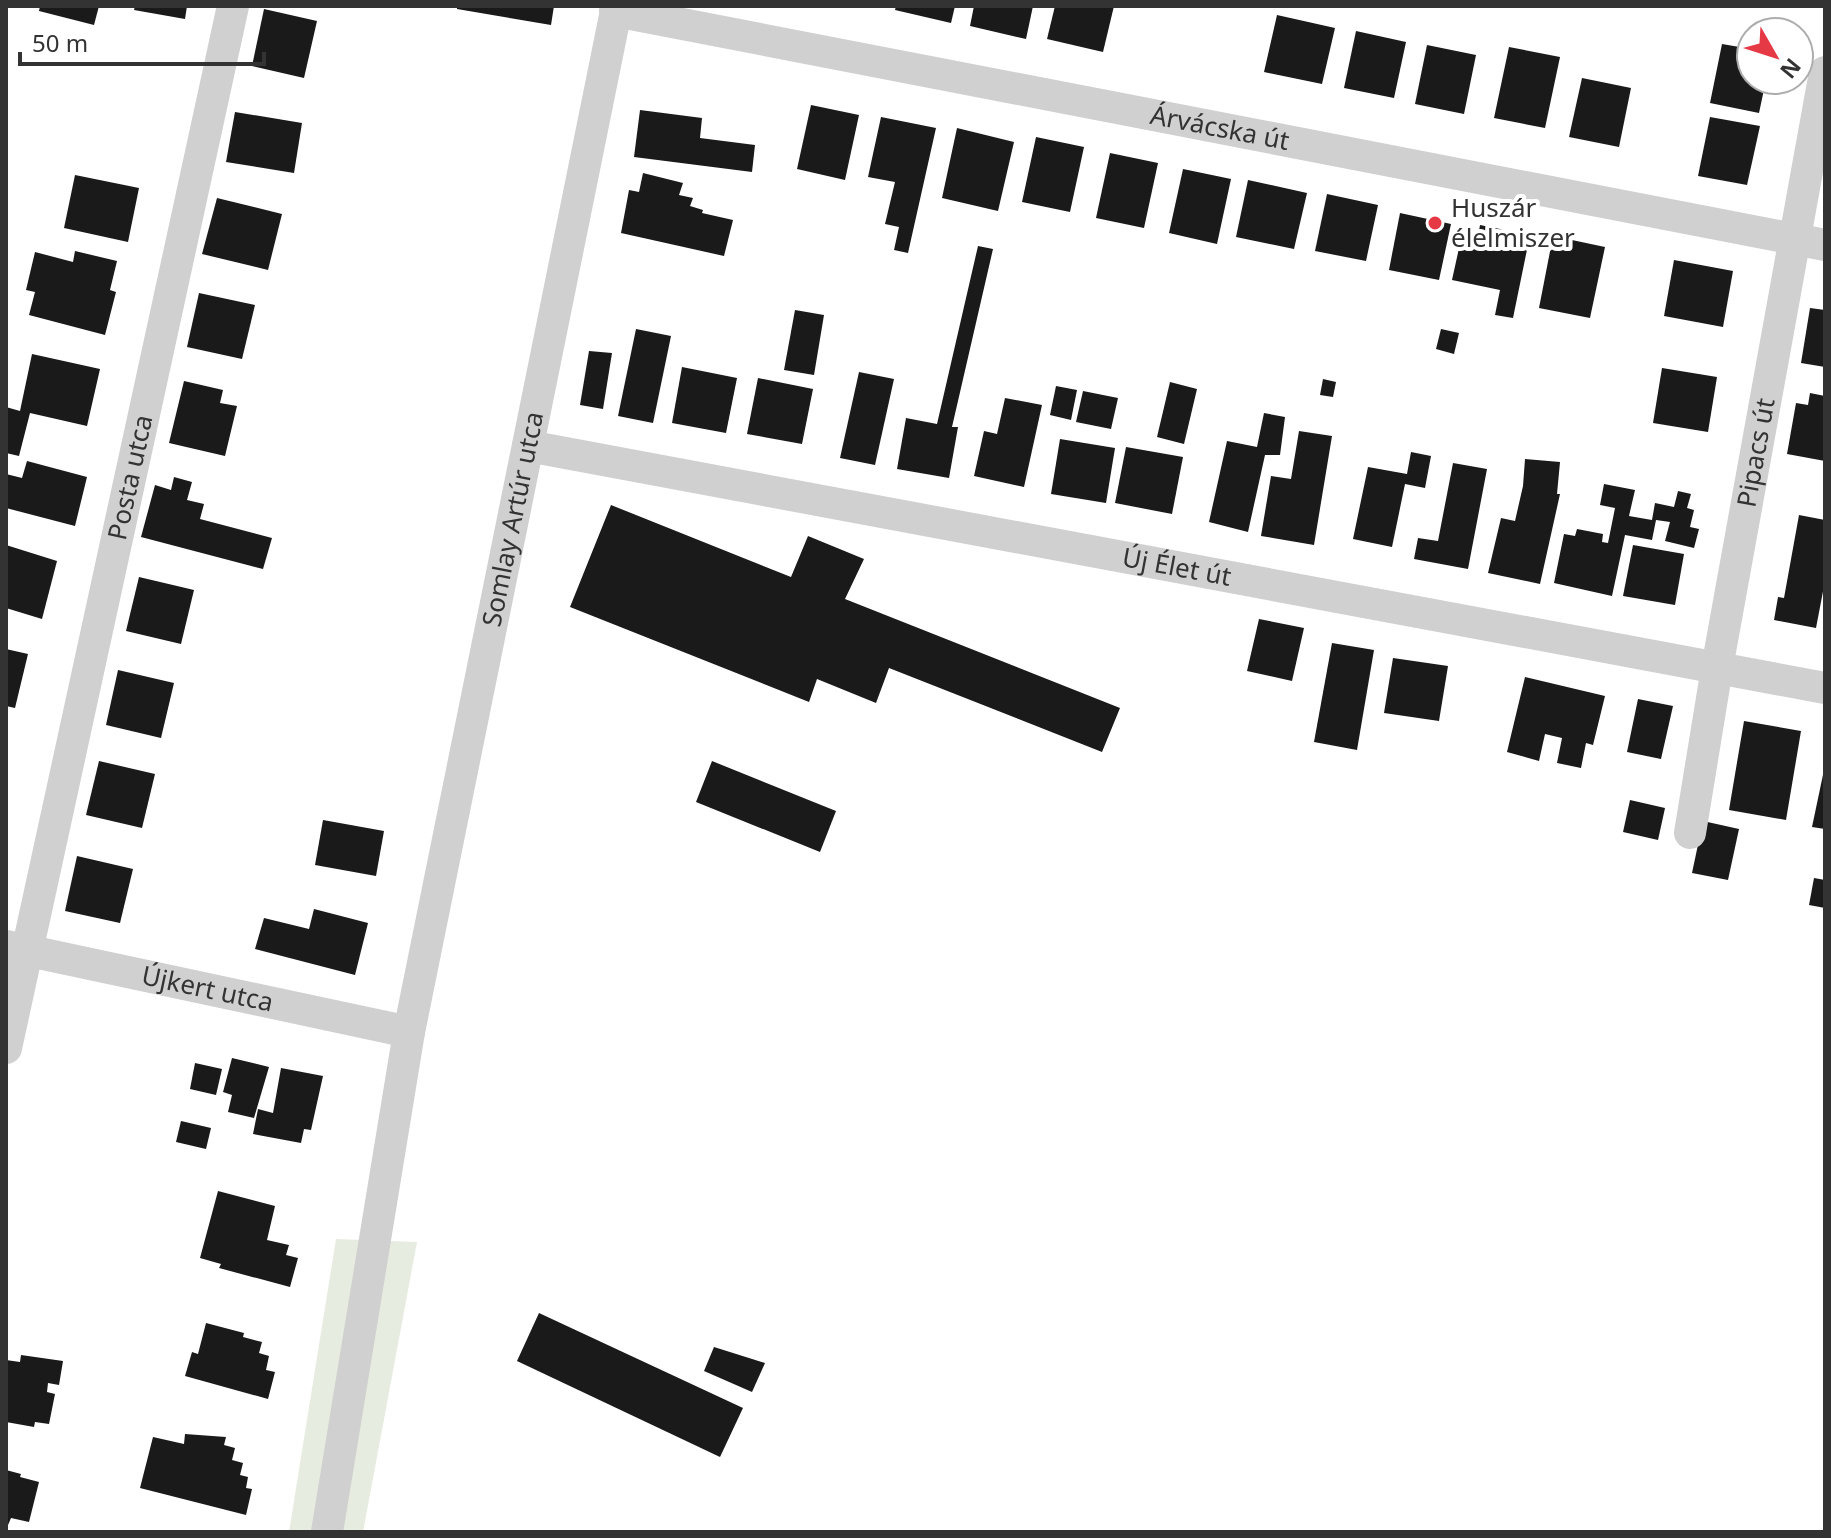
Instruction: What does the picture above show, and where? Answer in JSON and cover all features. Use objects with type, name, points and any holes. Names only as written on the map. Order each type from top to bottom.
[{"type":"street","name":"Posta utca","points":[[6,1048],[17,948],[233,6]]},
{"type":"street","name":"Árvácska út","points":[[616,9],[1825,245]]},
{"type":"street","name":"Somlay Artúr utca","points":[[327,1532],[409,1032],[616,9]]},
{"type":"street","name":"Pipacs út","points":[[1690,833],[1825,72]]},
{"type":"street","name":"Új Élet út","points":[[528,446],[1825,688]]},
{"type":"street","name":"Újkert utca","points":[[17,948],[409,1032]]},
{"type":"shaded area","points":[[336,1239],[417,1242],[363,1532],[289,1532]]},
{"type":"building","points":[[40,6],[99,6],[94,25],[39,11]]},
{"type":"building","points":[[135,6],[187,6],[185,19],[134,10]]},
{"type":"building","points":[[457,6],[554,6],[551,25],[457,9]]},
{"type":"building","points":[[896,6],[955,6],[951,23],[895,10]]},
{"type":"building","points":[[974,6],[1033,6],[1026,39],[970,26]]},
{"type":"building","points":[[1055,6],[1114,6],[1103,52],[1047,39]]},
{"type":"building","points":[[264,9],[317,21],[304,78],[252,66]]},
{"type":"building","points":[[1277,15],[1335,28],[1322,84],[1264,72]]},
{"type":"building","points":[[1356,31],[1406,42],[1394,98],[1344,88]]},
{"type":"building","points":[[1722,44],[1735,46],[1735,96],[1763,96],[1759,113],[1710,103]]},
{"type":"building","points":[[1427,45],[1476,55],[1464,114],[1415,104]]},
{"type":"building","points":[[1509,47],[1560,57],[1545,128],[1494,118]]},
{"type":"building","points":[[1582,78],[1631,88],[1619,147],[1569,137]]},
{"type":"building","points":[[811,105],[859,115],[845,180],[797,169]]},
{"type":"building","points":[[640,110],[702,118],[700,138],[755,145],[752,172],[634,157]]},
{"type":"building","points":[[235,112],[302,123],[294,173],[226,162]]},
{"type":"building","points":[[881,117],[936,128],[908,253],[894,250],[899,227],[885,224],[895,182],[868,177]]},
{"type":"building","points":[[1710,117],[1760,126],[1747,185],[1698,176]]},
{"type":"building","points":[[957,128],[1014,142],[998,211],[942,198]]},
{"type":"building","points":[[1036,137],[1084,147],[1070,212],[1022,202]]},
{"type":"building","points":[[1110,153],[1158,163],[1144,228],[1096,218]]},
{"type":"building","points":[[1183,169],[1231,179],[1217,244],[1169,233]]},
{"type":"building","points":[[643,173],[683,183],[679,195],[693,198],[690,206],[703,210],[702,213],[733,220],[724,256],[621,233],[629,190],[639,192]]},
{"type":"building","points":[[75,175],[139,188],[128,242],[64,228]]},
{"type":"building","points":[[1248,180],[1307,193],[1294,249],[1236,237]]},
{"type":"building","points":[[1327,194],[1378,205],[1366,261],[1315,251]]},
{"type":"building","points":[[217,198],[282,214],[268,270],[202,254]]},
{"type":"building","points":[[1400,213],[1451,224],[1439,280],[1389,270]]},
{"type":"building","points":[[1480,225],[1530,235],[1513,318],[1495,315],[1500,290],[1452,280],[1461,239],[1477,242]]},
{"type":"building","points":[[1553,236],[1605,247],[1590,318],[1539,308]]},
{"type":"building","points":[[978,246],[993,249],[952,427],[958,427],[949,478],[897,469],[906,418],[937,424]]},
{"type":"building","points":[[75,251],[117,261],[110,290],[116,292],[105,335],[29,315],[35,292],[26,290],[35,252],[73,262]]},
{"type":"building","points":[[1674,260],[1733,271],[1723,327],[1664,316]]},
{"type":"building","points":[[199,293],[255,305],[242,359],[187,347]]},
{"type":"building","points":[[1810,308],[1825,310],[1825,367],[1801,363]]},
{"type":"building","points":[[795,310],[824,315],[814,375],[784,370]]},
{"type":"building","points":[[636,329],[671,336],[653,423],[618,416]]},
{"type":"building","points":[[1441,329],[1459,333],[1454,354],[1436,349]]},
{"type":"building","points":[[589,351],[612,353],[603,409],[580,405]]},
{"type":"building","points":[[32,354],[100,369],[87,426],[30,413],[19,456],[6,453],[6,407],[20,411]]},
{"type":"building","points":[[682,367],[737,378],[726,433],[672,423]]},
{"type":"building","points":[[1662,368],[1717,377],[1708,432],[1653,423]]},
{"type":"building","points":[[859,372],[894,379],[875,465],[840,458]]},
{"type":"building","points":[[758,378],[813,389],[802,444],[747,434]]},
{"type":"building","points":[[1323,379],[1336,382],[1333,397],[1320,395]]},
{"type":"building","points":[[184,381],[223,390],[220,403],[237,406],[225,456],[169,443]]},
{"type":"building","points":[[1170,382],[1197,389],[1184,444],[1157,437]]},
{"type":"building","points":[[1056,386],[1077,390],[1071,420],[1050,415]]},
{"type":"building","points":[[1083,391],[1118,398],[1111,429],[1076,422]]},
{"type":"building","points":[[1810,393],[1825,396],[1825,461],[1787,454],[1796,403],[1808,405]]},
{"type":"building","points":[[1005,398],[1042,405],[1024,487],[974,476],[984,431],[997,434]]},
{"type":"building","points":[[1264,413],[1285,417],[1280,455],[1265,455],[1248,532],[1209,522],[1227,441],[1257,447]]},
{"type":"building","points":[[1299,431],[1332,436],[1314,545],[1261,536],[1271,476],[1291,479]]},
{"type":"building","points":[[1060,439],[1115,448],[1106,503],[1051,494]]},
{"type":"building","points":[[1126,447],[1183,457],[1172,514],[1115,503]]},
{"type":"building","points":[[1411,452],[1431,456],[1425,488],[1405,484],[1392,547],[1353,539],[1368,467],[1407,474]]},
{"type":"building","points":[[1525,459],[1560,462],[1557,494],[1560,494],[1540,584],[1488,573],[1501,518],[1515,521]]},
{"type":"building","points":[[27,461],[87,477],[75,526],[6,508],[6,474],[22,478]]},
{"type":"building","points":[[1453,463],[1487,469],[1468,569],[1414,559],[1418,538],[1438,541]]},
{"type":"building","points":[[174,477],[192,482],[187,500],[204,504],[200,519],[272,538],[263,569],[141,537],[155,485],[171,490]]},
{"type":"building","points":[[1604,484],[1635,490],[1629,516],[1652,520],[1655,503],[1674,507],[1678,491],[1691,494],[1687,508],[1694,510],[1690,527],[1699,529],[1694,548],[1665,541],[1670,522],[1656,520],[1652,540],[1625,535],[1612,596],[1554,583],[1564,534],[1575,536],[1577,529],[1603,534],[1602,542],[1608,543],[1615,508],[1600,505]]},
{"type":"building","points":[[611,505],[791,577],[808,536],[864,559],[845,599],[1120,708],[1102,752],[889,668],[876,703],[817,679],[809,702],[570,607]]},
{"type":"building","points":[[1799,515],[1825,520],[1825,581],[1816,628],[1774,620],[1778,597],[1784,598]]},
{"type":"building","points":[[6,545],[57,561],[42,619],[6,608]]},
{"type":"building","points":[[1633,545],[1684,554],[1675,605],[1623,596]]},
{"type":"building","points":[[139,577],[194,590],[181,644],[126,631]]},
{"type":"building","points":[[1259,619],[1304,628],[1292,681],[1247,671]]},
{"type":"building","points":[[1332,643],[1374,650],[1357,750],[1314,742]]},
{"type":"building","points":[[6,649],[28,654],[15,708],[6,706]]},
{"type":"building","points":[[1393,658],[1448,666],[1439,721],[1384,713]]},
{"type":"building","points":[[118,670],[174,683],[161,738],[106,725]]},
{"type":"building","points":[[1525,677],[1605,696],[1593,745],[1586,743],[1581,768],[1557,763],[1562,738],[1545,734],[1539,761],[1507,752]]},
{"type":"building","points":[[1638,699],[1673,706],[1661,759],[1627,752]]},
{"type":"building","points":[[1744,721],[1801,731],[1786,820],[1729,810]]},
{"type":"building","points":[[99,761],[155,774],[142,828],[86,815]]},
{"type":"building","points":[[712,761],[836,811],[820,852],[696,802]]},
{"type":"building","points":[[1825,770],[1825,829],[1812,827]]},
{"type":"building","points":[[1630,800],[1665,808],[1658,840],[1623,832]]},
{"type":"building","points":[[323,820],[384,831],[376,876],[315,865]]},
{"type":"building","points":[[1703,821],[1739,829],[1728,880],[1692,873]]},
{"type":"building","points":[[77,856],[133,869],[120,923],[65,911]]},
{"type":"building","points":[[1814,878],[1825,880],[1825,908],[1809,905]]},
{"type":"building","points":[[314,909],[368,923],[355,975],[255,949],[264,918],[309,929]]},
{"type":"building","points":[[232,1058],[269,1067],[254,1118],[228,1112],[232,1095],[223,1092]]},
{"type":"building","points":[[195,1063],[222,1069],[216,1095],[190,1089]]},
{"type":"building","points":[[281,1068],[323,1076],[311,1130],[304,1129],[301,1143],[253,1134],[258,1109],[273,1113]]},
{"type":"building","points":[[181,1121],[211,1128],[206,1149],[176,1142]]},
{"type":"building","points":[[218,1191],[275,1206],[267,1240],[289,1245],[286,1255],[298,1258],[290,1287],[219,1268],[221,1264],[200,1258]]},
{"type":"building","points":[[539,1313],[743,1408],[720,1457],[517,1361]]},
{"type":"building","points":[[206,1323],[244,1333],[243,1337],[262,1342],[259,1353],[269,1356],[266,1370],[275,1372],[268,1399],[185,1376],[192,1352],[198,1354]]},
{"type":"building","points":[[714,1347],[765,1363],[752,1392],[704,1371]]},
{"type":"building","points":[[21,1355],[63,1361],[59,1385],[48,1383],[47,1392],[55,1394],[49,1424],[35,1422],[34,1427],[6,1422],[6,1360],[20,1362]]},
{"type":"building","points":[[185,1434],[226,1437],[224,1445],[235,1448],[232,1460],[243,1463],[240,1475],[248,1477],[246,1488],[252,1489],[246,1515],[140,1488],[153,1437],[184,1444]]},
{"type":"building","points":[[6,1470],[39,1482],[29,1522],[11,1518],[6,1524]]},
{"type":"place","name":"Huszár élelmiszer","points":[[1435,223]]}]
